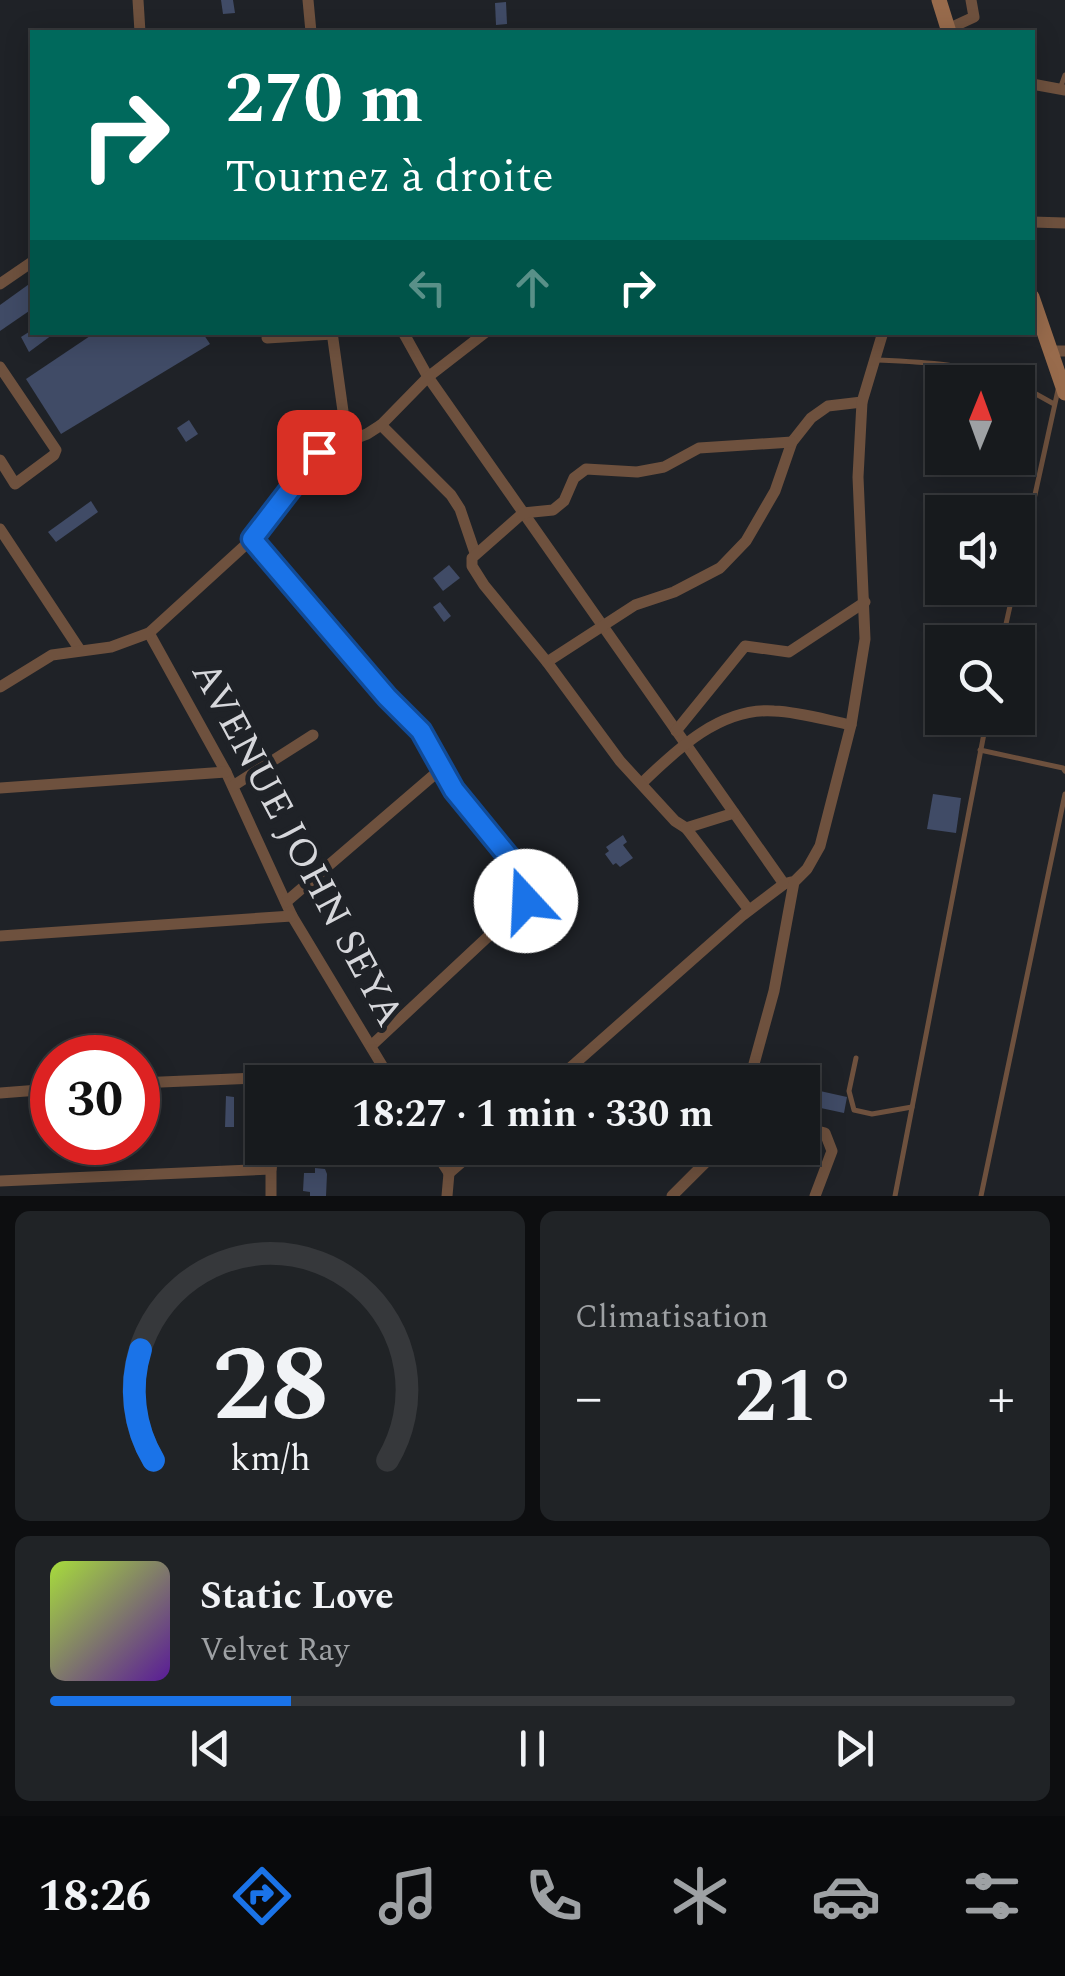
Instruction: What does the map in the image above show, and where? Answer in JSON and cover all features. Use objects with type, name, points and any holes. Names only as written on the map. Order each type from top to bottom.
[{"type":"street","points":[[138,0],[140,30]]},
{"type":"street","points":[[308,0],[312,30]]},
{"type":"street","points":[[939,0],[949,30]]},
{"type":"street","points":[[951,30],[974,17],[971,0]]},
{"type":"street","points":[[1035,85],[1062,90]]},
{"type":"street","points":[[1035,222],[1065,223]]},
{"type":"street","points":[[0,284],[30,263]]},
{"type":"street","points":[[1035,303],[1057,351],[1060,393]]},
{"type":"street","points":[[267,338],[306,335]]},
{"type":"street","points":[[332,335],[348,440]]},
{"type":"street","points":[[405,335],[428,377],[523,513],[734,813],[789,883],[774,991],[754,1065]]},
{"type":"street","points":[[0,687],[52,655],[111,648],[149,633],[252,539],[319,452],[381,425],[428,377],[482,335]]},
{"type":"street","points":[[573,1065],[749,910],[807,869],[820,846],[851,725],[865,639],[858,477],[862,402],[882,335]]},
{"type":"street","points":[[0,367],[56,450],[15,484],[0,460]]},
{"type":"street","points":[[547,662],[636,604],[674,592],[720,568],[746,541],[774,491],[792,442],[811,418],[828,406],[862,402]]},
{"type":"street","points":[[381,425],[460,509],[474,553],[472,566],[484,584],[620,761],[686,828],[749,910]]},
{"type":"street","points":[[474,553],[523,513],[553,510],[564,501],[574,478],[586,468],[637,472],[664,466],[699,448],[792,442]]},
{"type":"street","points":[[0,529],[80,650]]},
{"type":"street","points":[[252,539],[387,697],[421,731],[454,790],[530,883],[526,901],[370,1046]]},
{"type":"street","points":[[642,783],[745,646],[789,652],[865,602]]},
{"type":"street","name":"AVENUE JOHN SEYA","points":[[149,633],[226,772],[292,916],[381,1065]]},
{"type":"street","points":[[680,736],[757,711],[776,710],[851,725]]},
{"type":"street","points":[[233,786],[313,735]]},
{"type":"street","points":[[286,902],[442,768]]},
{"type":"street","points":[[0,788],[226,772]]},
{"type":"street","points":[[686,828],[734,813]]},
{"type":"street","points":[[0,936],[292,916]]},
{"type":"street","points":[[160,1082],[245,1078]]},
{"type":"street","points":[[0,1093],[30,1091]]},
{"type":"street","points":[[815,1196],[832,1151],[825,1133],[820,1132]]},
{"type":"street","points":[[270,1196],[272,1165]]},
{"type":"street","points":[[444,1165],[449,1173],[447,1196]]},
{"type":"street","points":[[449,1173],[458,1165]]},
{"type":"street","points":[[672,1196],[703,1165]]},
{"type":"street","points":[[0,1181],[271,1170]]},
{"type":"lane","points":[[1062,90],[1065,75]]},
{"type":"lane","points":[[875,360],[950,365]]},
{"type":"lane","points":[[1035,387],[1060,393],[1035,500]]},
{"type":"lane","points":[[895,1196],[983,735]]},
{"type":"lane","points":[[980,750],[1065,771]]},
{"type":"lane","points":[[981,1196],[1065,794]]},
{"type":"lane","points":[[856,1058],[849,1090],[854,1110],[872,1114],[913,1107]]},
{"type":"building","points":[[221,0],[233,0],[235,13],[223,14]]},
{"type":"building","points":[[506,2],[507,24],[496,25],[495,3]]},
{"type":"building","points":[[30,283],[30,310],[0,331],[0,305]]},
{"type":"building","points":[[30,331],[30,335],[52,335],[29,352],[21,337]]},
{"type":"building","points":[[92,335],[204,335],[210,344],[61,434],[26,379]]},
{"type":"building","points":[[189,420],[198,434],[186,442],[177,428]]},
{"type":"building","points":[[91,501],[98,512],[56,542],[48,532]]},
{"type":"building","points":[[449,565],[460,578],[443,591],[433,578]]},
{"type":"building","points":[[440,602],[451,616],[444,622],[433,607]]},
{"type":"building","points":[[933,794],[961,798],[956,833],[927,829]]},
{"type":"building","points":[[623,835],[627,842],[623,845],[633,858],[620,867],[613,865],[605,854],[609,851],[606,847]]},
{"type":"building","points":[[820,1091],[847,1097],[844,1113],[820,1108]]},
{"type":"building","points":[[226,1096],[234,1097],[234,1127],[225,1127]]},
{"type":"building","points":[[315,1168],[325,1169],[327,1174],[326,1196],[310,1196],[310,1192],[303,1191],[304,1173],[315,1173]]},
{"type":"route","points":[[319,452],[252,539],[387,697],[421,731],[454,790],[530,883],[526,901]]}]
